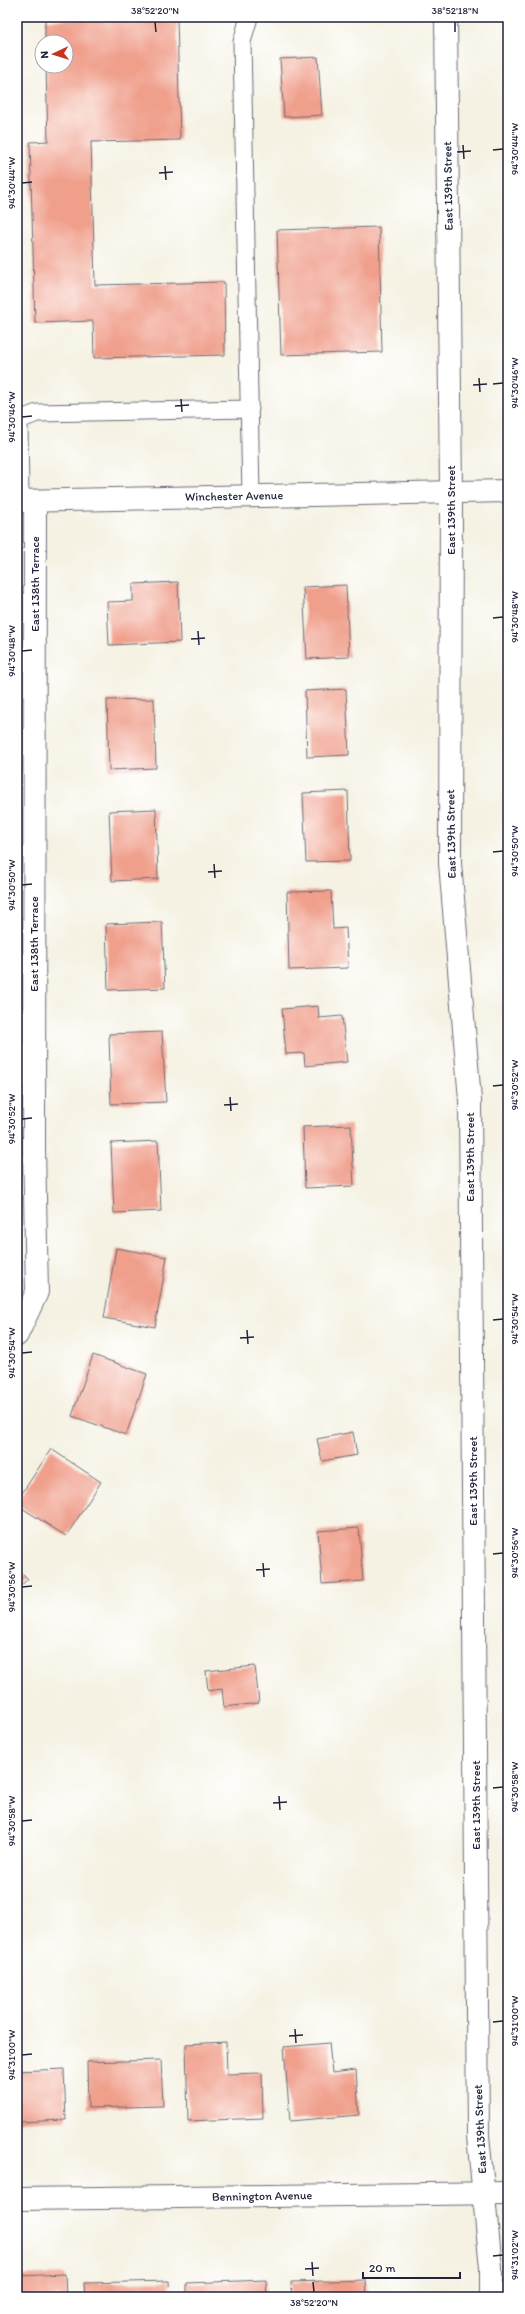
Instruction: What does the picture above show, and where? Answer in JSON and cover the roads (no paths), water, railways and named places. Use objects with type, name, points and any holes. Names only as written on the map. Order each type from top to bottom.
[{"type":"street","name":"East 139th Street","points":[[446,17],[451,491],[450,863],[470,1100],[478,2136],[491,2268],[491,2297]]},
{"type":"street","name":"Winchester Avenue","points":[[24,501],[508,491]]},
{"type":"street","name":"East 138th Terrace","points":[[17,1335],[37,1292],[25,1148],[24,501]]},
{"type":"street","name":"Bennington Avenue","points":[[17,2199],[508,2193]]},
{"type":"lane","points":[[249,17],[242,42],[252,496]]},
{"type":"lane","points":[[24,501],[19,420],[31,415],[37,413],[250,409]]}]
